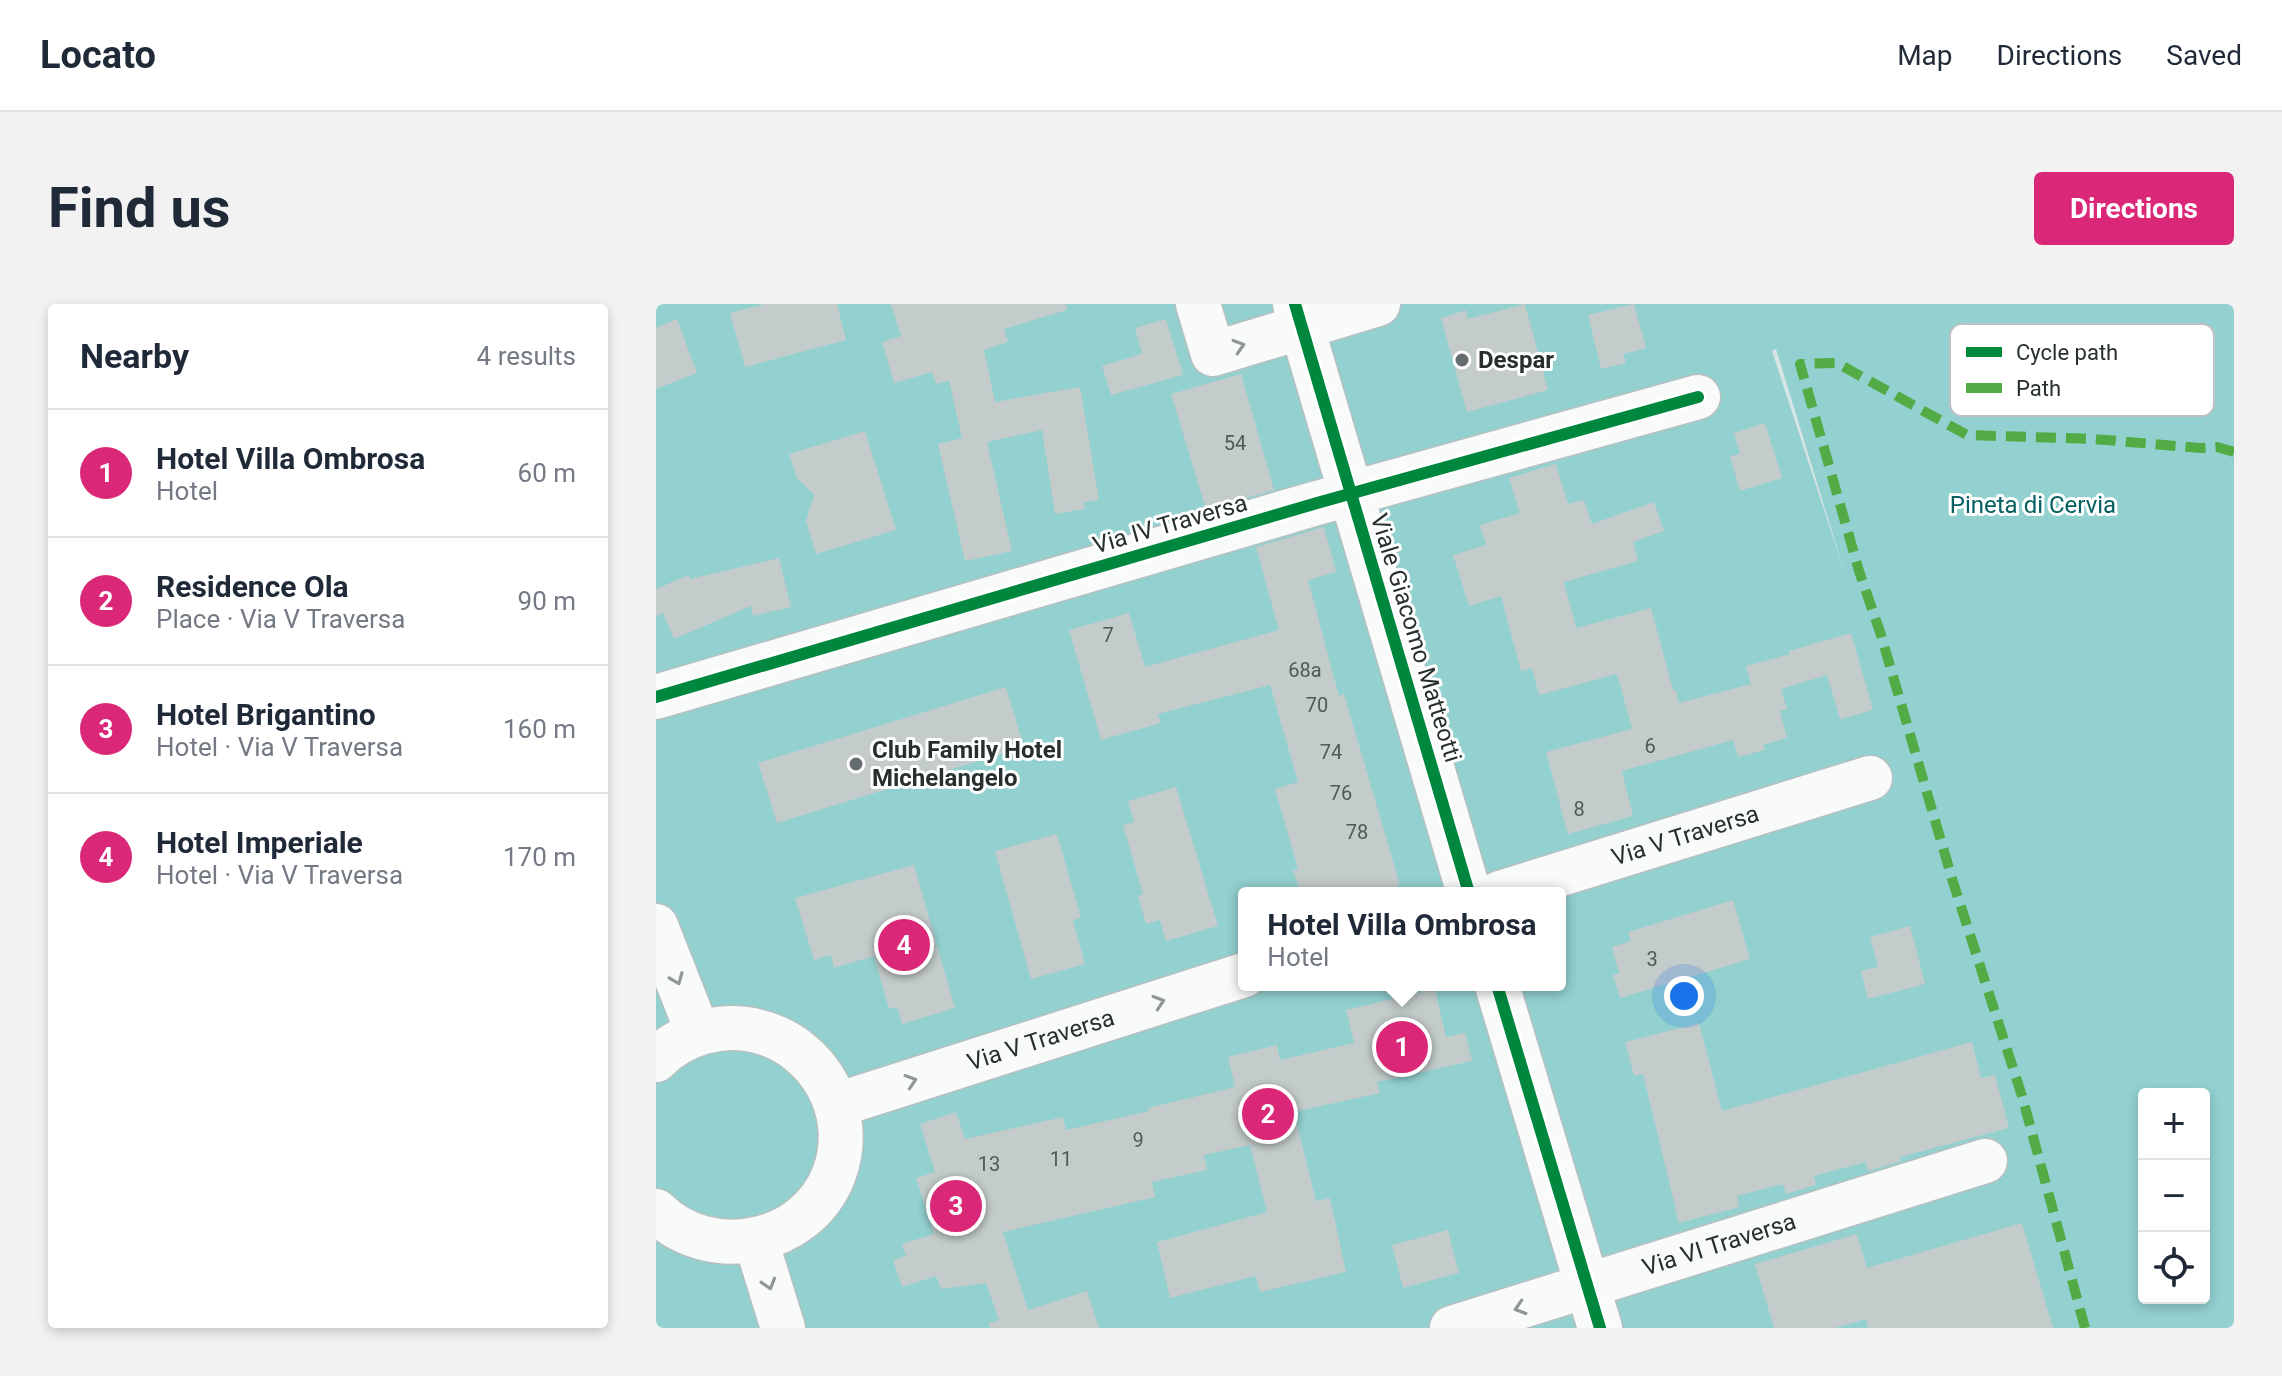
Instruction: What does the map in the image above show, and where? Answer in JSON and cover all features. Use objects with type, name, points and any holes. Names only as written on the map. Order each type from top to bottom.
[{"type":"street","points":[[1198,304],[1213,354],[1298,315],[1378,304]]},
{"type":"street","name":"Viale Giacomo Matteotti","points":[[1298,315],[1467,887]]},
{"type":"street","name":"Via IV Traversa","points":[[656,697],[1350,494],[1698,397]]},
{"type":"street","name":"Via V Traversa","points":[[1519,887],[1870,778]]},
{"type":"street","points":[[656,926],[668,1051],[722,1028],[747,1028],[771,1034],[793,1046],[812,1062],[827,1082],[837,1105],[841,1140],[834,1174],[816,1205],[789,1227],[756,1241],[730,1243],[703,1239],[679,1229],[656,1211]]},
{"type":"street","name":"Via V Traversa","points":[[837,1105],[1238,977]]},
{"type":"street","points":[[1499,991],[1600,1328]]},
{"type":"street","name":"Via VI Traversa","points":[[1452,1328],[1985,1161]]},
{"type":"street","points":[[656,1253],[703,1239]]},
{"type":"street","points":[[756,1241],[783,1328]]},
{"type":"green space","name":"Pineta di Cervia","points":[[656,304],[2234,304],[2234,1328],[656,1328]],"holes":[[[1776,349],[1845,574],[1772,351]]]},
{"type":"building","points":[[765,304],[837,304],[846,340],[745,367],[730,313]]},
{"type":"building","points":[[891,304],[1066,304],[1067,310],[1004,329],[1008,342],[984,350],[995,402],[1080,387],[1099,500],[1084,502],[1085,509],[1055,514],[1042,430],[987,442],[1012,551],[965,561],[938,444],[962,438],[949,381],[936,384],[932,372],[894,383],[882,342],[901,336]]},
{"type":"building","points":[[1525,304],[1548,390],[1467,412],[1441,318],[1466,310],[1468,319]]},
{"type":"building","points":[[1634,304],[1646,348],[1623,354],[1626,363],[1601,369],[1588,315]]},
{"type":"building","points":[[677,319],[697,373],[656,389],[656,328]]},
{"type":"building","points":[[1166,319],[1183,375],[1111,395],[1102,366],[1142,354],[1135,328]]},
{"type":"building","points":[[1241,374],[1274,490],[1206,509],[1171,394]]},
{"type":"building","points":[[1765,423],[1782,478],[1740,491],[1730,456],[1740,454],[1734,433]]},
{"type":"building","points":[[865,431],[896,530],[816,554],[806,521],[814,495],[797,478],[789,454]]},
{"type":"building","points":[[1556,464],[1568,504],[1584,500],[1592,524],[1654,502],[1664,531],[1633,542],[1638,561],[1564,582],[1576,628],[1651,608],[1679,703],[1751,684],[1746,666],[1851,633],[1873,710],[1840,719],[1827,675],[1781,689],[1787,709],[1780,711],[1787,738],[1763,745],[1765,750],[1738,757],[1733,740],[1622,771],[1633,816],[1568,834],[1546,752],[1632,729],[1617,674],[1539,695],[1532,668],[1521,671],[1501,596],[1469,606],[1453,555],[1486,545],[1480,525],[1520,513],[1509,478]]},
{"type":"building","points":[[1324,527],[1336,572],[1308,580],[1339,696],[1344,694],[1400,885],[1298,887],[1293,870],[1298,869],[1275,789],[1298,782],[1270,685],[1158,714],[1161,723],[1101,740],[1069,630],[1129,613],[1145,667],[1279,630],[1256,547]]},
{"type":"building","points":[[779,558],[791,607],[753,616],[751,606],[674,639],[663,613],[656,616],[656,589],[689,575],[690,579]]},
{"type":"building","points":[[1006,687],[1024,747],[777,823],[758,763]]},
{"type":"building","points":[[1176,787],[1218,926],[1166,941],[1160,920],[1146,924],[1138,896],[1143,894],[1123,825],[1134,822],[1128,801]]},
{"type":"building","points":[[1057,834],[1081,918],[1073,920],[1085,964],[1031,979],[995,851]]},
{"type":"building","points":[[914,865],[955,1008],[902,1024],[897,1007],[889,1009],[874,956],[834,968],[831,955],[814,960],[795,898]]},
{"type":"building","points":[[1733,900],[1750,959],[1620,998],[1613,975],[1619,973],[1612,947],[1631,941],[1628,932]]},
{"type":"building","points":[[1910,926],[1925,984],[1868,999],[1861,971],[1878,967],[1870,937]]},
{"type":"building","points":[[1435,991],[1446,1037],[1465,1033],[1472,1061],[1377,1082],[1380,1093],[1294,1112],[1316,1201],[1330,1198],[1346,1272],[1260,1292],[1256,1276],[1170,1298],[1157,1242],[1267,1212],[1250,1145],[1204,1155],[1207,1170],[1152,1182],[1155,1197],[1003,1232],[1028,1310],[1087,1291],[1099,1328],[990,1328],[989,1323],[999,1320],[986,1283],[941,1289],[936,1276],[902,1287],[893,1260],[906,1256],[902,1244],[934,1234],[916,1178],[935,1172],[920,1124],[956,1112],[965,1139],[1063,1117],[1066,1130],[1149,1111],[1148,1108],[1235,1087],[1228,1057],[1277,1045],[1280,1060],[1354,1043],[1346,1010]]},
{"type":"building","points":[[1699,1023],[1722,1111],[1972,1042],[1981,1078],[1995,1075],[2009,1128],[1900,1157],[1901,1161],[1868,1171],[1866,1162],[1814,1176],[1816,1185],[1786,1194],[1783,1184],[1737,1196],[1739,1207],[1679,1223],[1643,1074],[1634,1076],[1625,1042]]},
{"type":"building","points":[[2022,1223],[2053,1328],[1868,1328],[1866,1319],[1835,1328],[1774,1328],[1755,1264],[1857,1234],[1867,1268]]},
{"type":"building","points":[[1448,1230],[1459,1273],[1403,1288],[1392,1245]]},
{"type":"marked path","points":[[2085,1328],[2022,1096],[1953,882],[1800,364],[1837,363],[1967,435],[2094,439],[2217,447],[2234,452]]},
{"type":"cycle path","points":[[1295,304],[1467,887]]},
{"type":"cycle path","points":[[656,697],[1317,503],[1698,397]]},
{"type":"cycle path","points":[[1499,991],[1600,1328]]},
{"type":"place","name":"Despar","points":[[1462,360]]},
{"type":"place","name":"Club Family Hotel Michelangelo","points":[[856,764]]},
{"type":"place","name":"Hotel Imperiale","points":[[904,945]]},
{"type":"place","name":"Hotel Villa Ombrosa","points":[[1402,1047]]},
{"type":"place","name":"Residence Ola","points":[[1268,1114]]},
{"type":"place","name":"Hotel Brigantino","points":[[956,1206]]}]
